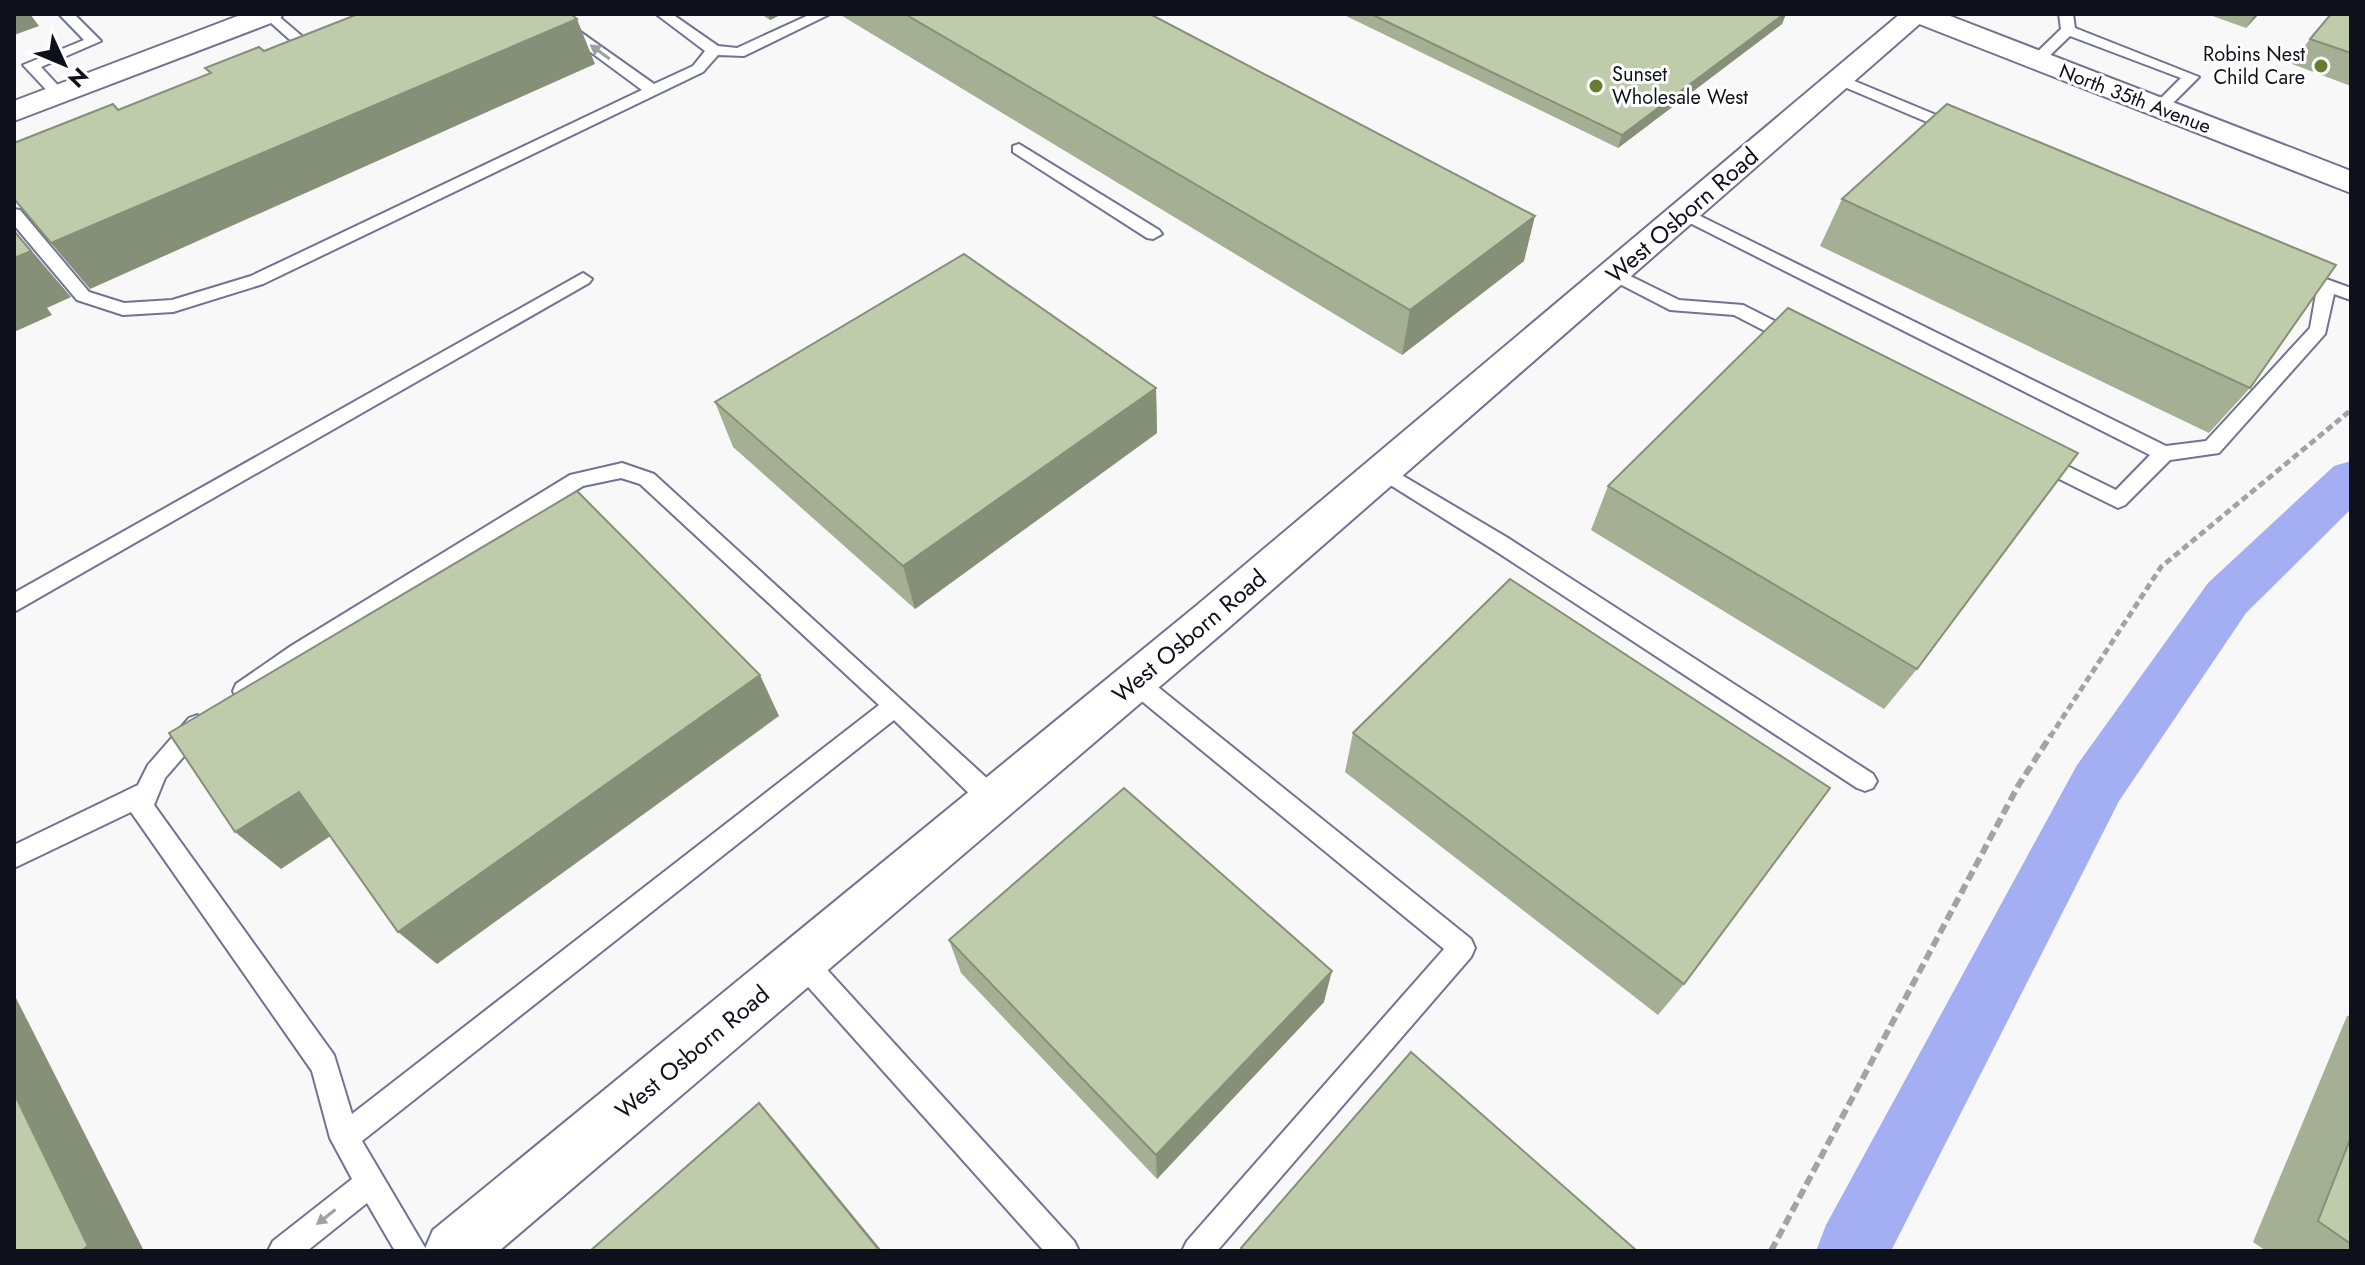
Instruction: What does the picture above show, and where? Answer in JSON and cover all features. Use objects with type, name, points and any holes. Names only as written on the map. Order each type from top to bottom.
[{"type":"street","points":[[14,112],[268,14]]},
{"type":"street","name":"North 35th Avenue","points":[[1918,14],[2351,183]]},
{"type":"street","name":"West Osborn Road","points":[[454,1251],[1135,682],[1918,14]]},
{"type":"lane","points":[[14,71],[94,41],[66,14]]},
{"type":"lane","points":[[268,14],[311,52]]},
{"type":"lane","points":[[546,14],[653,91]]},
{"type":"lane","points":[[663,14],[714,50],[739,53],[823,14]]},
{"type":"lane","points":[[2037,60],[2067,22],[2191,77],[2159,108]]},
{"type":"lane","points":[[14,214],[83,296],[123,309],[173,306],[257,280],[698,69],[714,50]]},
{"type":"lane","points":[[31,65],[59,95]]},
{"type":"lane","points":[[1840,80],[1980,139]]},
{"type":"lane","points":[[1019,149],[1153,234]]},
{"type":"lane","points":[[1684,213],[2164,453],[2212,448],[2319,330],[2326,286]]},
{"type":"lane","points":[[1614,274],[1676,306],[1737,309],[1822,352]]},
{"type":"lane","points":[[2297,274],[2351,294]]},
{"type":"lane","points":[[14,603],[583,279]]},
{"type":"lane","points":[[2019,451],[2118,500],[2164,453]]},
{"type":"lane","points":[[412,1251],[344,1138],[324,1065],[141,807],[156,772],[200,723],[299,652],[577,480],[622,470],[647,479],[993,800]]},
{"type":"lane","points":[[1383,471],[1501,544],[1865,781]]},
{"type":"lane","points":[[1135,682],[1462,948],[1197,1251]]},
{"type":"lane","points":[[344,1138],[895,706]]},
{"type":"lane","points":[[14,857],[148,792]]},
{"type":"lane","points":[[802,961],[1064,1251]]},
{"type":"lane","points":[[283,1251],[370,1183]]},
{"type":"path","points":[[1771,1251],[2018,786],[2161,567],[2351,410]]},
{"type":"building","points":[[358,14],[571,14],[577,19],[51,243],[14,199],[14,143],[113,104],[118,110],[211,73],[205,68],[259,47],[264,51]]},
{"type":"building","points":[[905,14],[1150,14],[1535,216],[1410,310]]},
{"type":"building","name":"Sunset Wholesale West","points":[[1371,14],[1784,14],[1622,135]]},
{"type":"building","points":[[2331,14],[2351,14],[2351,53],[2310,39]]},
{"type":"building","points":[[1947,104],[2336,265],[2250,388],[1842,199]]},
{"type":"building","points":[[14,231],[31,251],[14,258]]},
{"type":"building","points":[[964,254],[1156,388],[903,566],[715,402]]},
{"type":"building","points":[[1788,308],[2078,453],[1917,669],[1608,486]]},
{"type":"building","points":[[577,491],[760,675],[398,932],[299,792],[235,832],[169,733]]},
{"type":"building","points":[[1510,579],[1830,788],[1684,984],[1353,733]]},
{"type":"building","points":[[1124,788],[1332,971],[1156,1155],[949,940]]},
{"type":"building","points":[[1411,1052],[1637,1251],[1244,1251],[1241,1248]]},
{"type":"building","points":[[14,1093],[88,1246],[81,1251],[14,1251]]},
{"type":"building","points":[[759,1103],[880,1251],[590,1251]]},
{"type":"building","points":[[2351,1137],[2351,1244],[2318,1221]]},
{"type":"waterway","points":[[1852,1251],[2098,783],[2227,598],[2351,479]]},
{"type":"place","name":"Robins Nest Child Care","points":[[2321,66]]},
{"type":"place","name":"Sunset Wholesale West","points":[[1596,86]]}]
